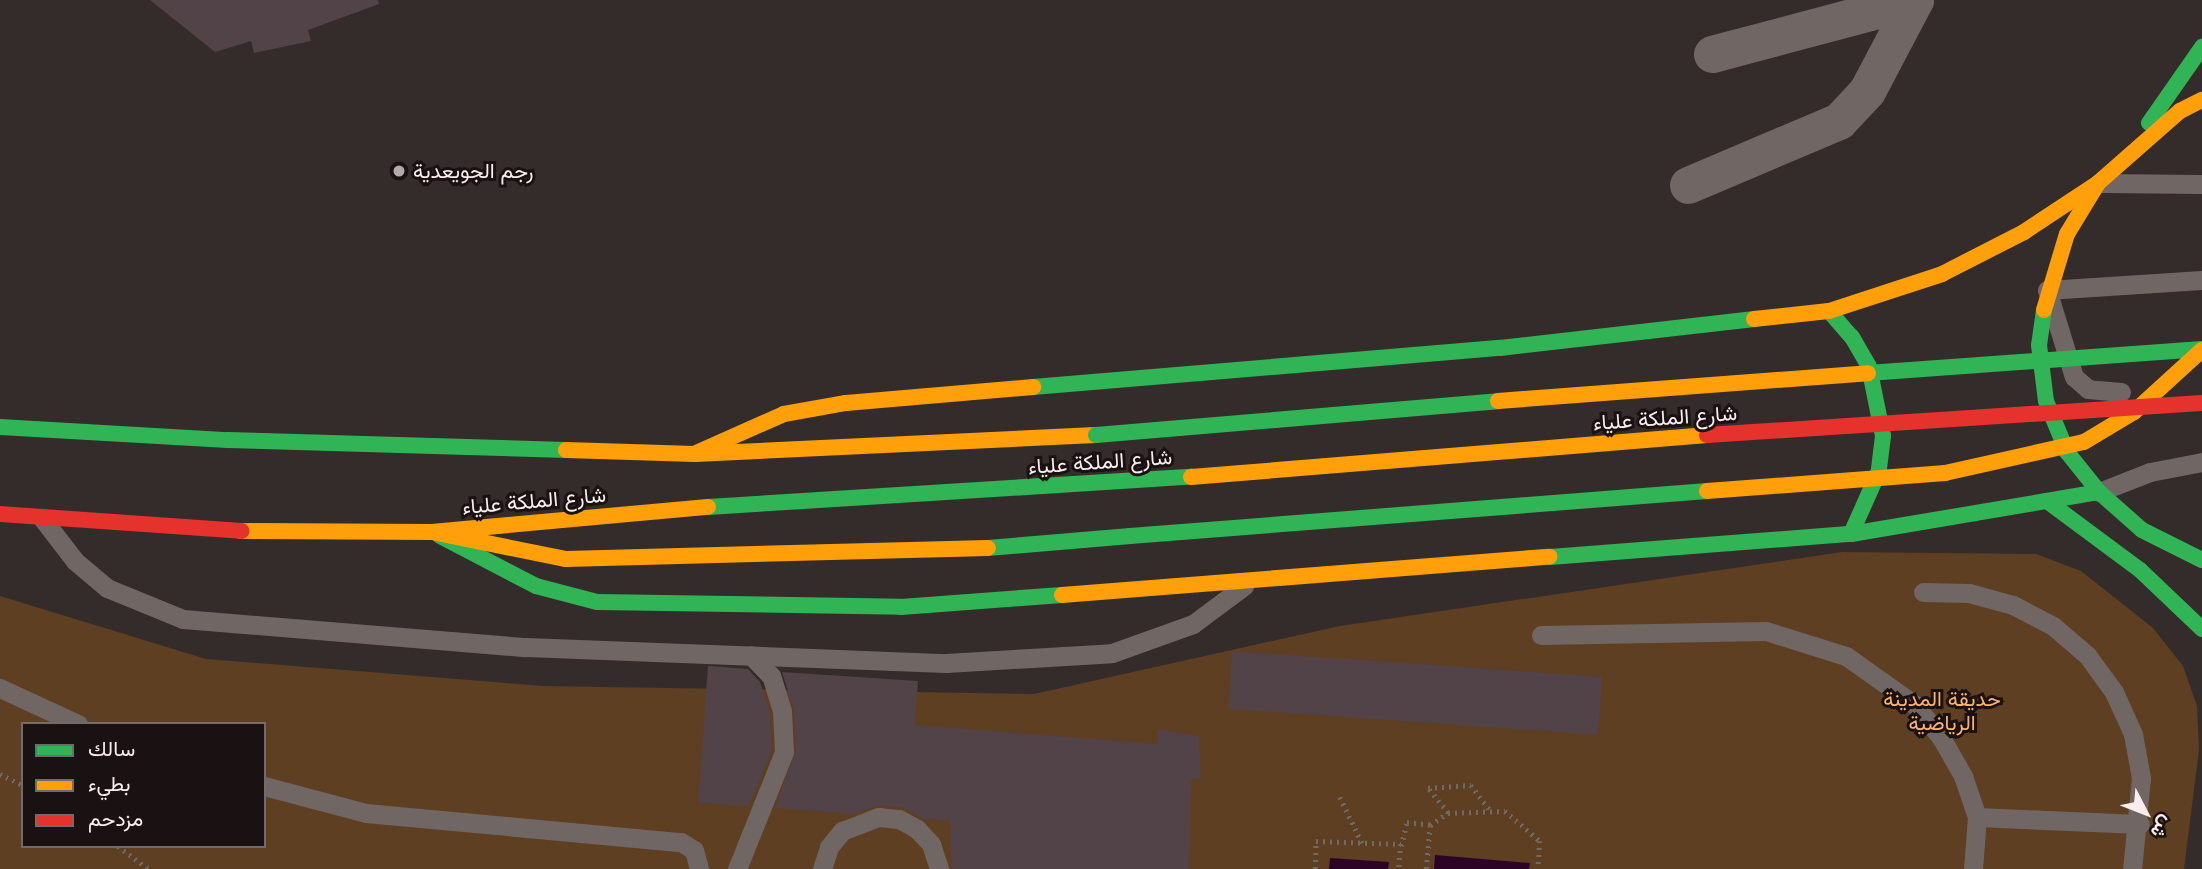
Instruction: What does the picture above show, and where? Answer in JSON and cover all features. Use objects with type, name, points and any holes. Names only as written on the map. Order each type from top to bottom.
[{"type":"main road","points":[[2130,151],[2202,47]]},
{"type":"main road","points":[[695,454],[785,414],[846,403],[1500,348],[1829,311],[1942,274],[2024,232],[2098,183],[2130,151],[2180,111],[2202,100]]},
{"type":"main road","points":[[2098,183],[2067,234],[2047,290],[2039,345],[2046,401],[2067,452],[2099,492],[2142,530],[2195,558],[2197,582]]},
{"type":"main road","points":[[1829,311],[1852,337],[1869,368],[1883,436],[1880,471],[1851,534]]},
{"type":"main road","points":[[432,531],[566,559],[979,549],[1801,486],[1969,469],[2084,442],[2134,412],[2202,349]]},
{"type":"main road","name":"شارع الملكة علياء","points":[[0,427],[228,440],[695,454],[1096,435],[1705,384],[2202,349]]},
{"type":"main road","name":"شارع الملكة علياء","points":[[0,514],[288,534],[432,531],[793,499],[1109,484],[1707,435],[2202,402]]},
{"type":"main road","points":[[432,531],[536,586],[597,602],[901,607],[1851,534],[2099,492]]},
{"type":"main road","points":[[2047,502],[2140,570],[2202,629]]},
{"type":"street","points":[[1713,54],[1915,0]]},
{"type":"street","points":[[1688,185],[1839,121],[1867,91],[1915,0]]},
{"type":"lane","points":[[2098,183],[2202,184]]},
{"type":"lane","points":[[2202,279],[2047,290],[2068,365],[2088,389],[2108,393],[2202,387]]},
{"type":"lane","points":[[2099,492],[2150,472],[2202,462]]},
{"type":"lane","points":[[42,518],[75,561],[107,588],[183,619],[526,647],[946,663],[1112,653],[1193,624],[1251,581]]},
{"type":"lane","points":[[1923,592],[1969,593],[2012,605],[2053,626],[2087,655],[2114,692],[2133,734],[2141,778],[2140,824],[2132,869]]},
{"type":"lane","points":[[1541,635],[1766,631],[1846,656],[1883,678],[1922,714],[1963,776],[1977,817],[1973,869]]},
{"type":"lane","points":[[737,869],[784,752],[782,711],[771,676],[751,655]]},
{"type":"lane","points":[[0,688],[74,722]]},
{"type":"lane","points":[[266,787],[366,813],[681,842],[694,850],[699,869]]},
{"type":"lane","points":[[822,869],[829,847],[842,831],[860,821],[879,817],[899,819],[917,829],[931,844],[939,869]]},
{"type":"lane","points":[[1977,817],[2140,824]]},
{"type":"path","points":[[0,774],[21,784]]},
{"type":"path","points":[[1448,813],[1428,788],[1471,785],[1491,812]]},
{"type":"path","points":[[1340,797],[1362,843]]},
{"type":"path","points":[[1399,869],[1407,822],[1430,825],[1448,813],[1505,811],[1540,841],[1538,869]]},
{"type":"path","points":[[1426,869],[1430,825]]},
{"type":"path","points":[[1315,869],[1316,842],[1401,846]]},
{"type":"path","points":[[121,848],[149,869]]},
{"type":"green space","name":"حديقة المدينة الرياضية","points":[[1842,552],[2036,554],[2081,571],[2153,628],[2183,666],[2197,706],[2199,750],[2184,869],[0,869],[0,596],[206,659],[543,686],[1034,694],[1340,626]]},
{"type":"shaded area","points":[[1435,855],[1530,863],[1529,869],[1434,869]]},
{"type":"shaded area","points":[[1330,858],[1389,862],[1388,869],[1329,869]]},
{"type":"building","points":[[150,0],[378,0],[379,4],[308,30],[311,41],[254,53],[251,41],[215,52]]},
{"type":"building","points":[[1232,651],[1602,677],[1598,735],[1228,709]]},
{"type":"building","points":[[708,666],[748,669],[760,682],[770,713],[772,750],[749,806],[698,803]]},
{"type":"building","points":[[782,672],[918,681],[915,725],[1158,744],[1157,729],[1199,736],[1201,780],[1191,779],[1189,869],[952,869],[950,821],[924,819],[904,808],[880,805],[853,814],[775,808],[796,751],[794,710]]},
{"type":"traffic: fast","points":[[2149,123],[2202,47]]},
{"type":"traffic: fast","points":[[2044,310],[2039,345],[2046,401],[2067,452],[2099,492],[2142,530],[2202,560]]},
{"type":"traffic: fast","points":[[1829,311],[1852,337],[1869,367],[1883,436],[1879,471],[1851,534]]},
{"type":"traffic: fast","points":[[1033,387],[1500,348],[1754,319]]},
{"type":"traffic: fast","points":[[1868,373],[2202,349]]},
{"type":"traffic: fast","points":[[1096,435],[1498,401]]},
{"type":"traffic: fast","points":[[0,427],[228,440],[566,450]]},
{"type":"traffic: fast","points":[[708,507],[1191,477]]},
{"type":"traffic: fast","points":[[1130,536],[1707,491]]},
{"type":"traffic: fast","points":[[1550,557],[1851,534],[2099,492]]},
{"type":"traffic: fast","points":[[2047,501],[2140,570],[2202,629]]},
{"type":"traffic: fast","points":[[440,536],[536,586],[597,602],[901,607],[1062,595]]},
{"type":"traffic: fast","points":[[988,548],[1130,536]]},
{"type":"traffic: slow","points":[[2044,310],[2067,234],[2098,183],[2180,111],[2202,100]]},
{"type":"traffic: slow","points":[[1754,319],[1829,311],[1942,274],[2024,232],[2098,183]]},
{"type":"traffic: slow","points":[[1707,491],[1945,473],[2084,442],[2134,412],[2202,350]]},
{"type":"traffic: slow","points":[[1498,401],[1868,373]]},
{"type":"traffic: slow","points":[[696,453],[784,414],[846,403],[1033,387]]},
{"type":"traffic: slow","points":[[566,450],[695,454],[1096,435]]},
{"type":"traffic: slow","points":[[1191,477],[1707,435]]},
{"type":"traffic: slow","points":[[241,531],[432,532],[708,507]]},
{"type":"traffic: slow","points":[[432,532],[566,559],[988,548]]},
{"type":"traffic: slow","points":[[1062,595],[1550,557]]},
{"type":"traffic: jam","points":[[1707,435],[2202,403]]},
{"type":"traffic: jam","points":[[0,514],[241,531]]},
{"type":"place","name":"رجم الجويعدية","points":[[399,171]]}]
